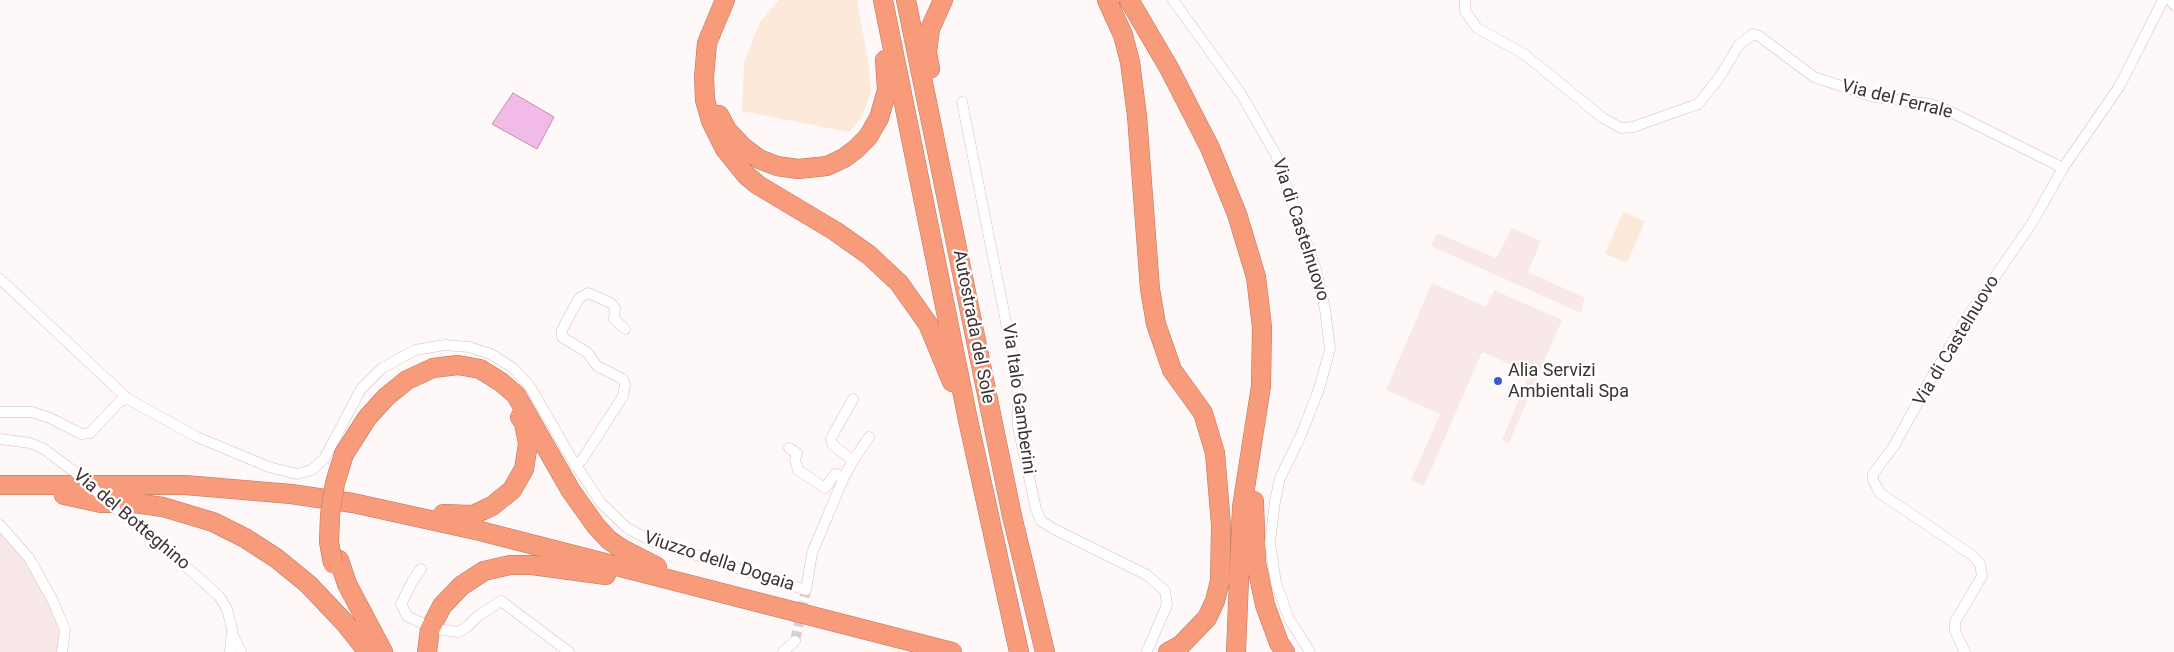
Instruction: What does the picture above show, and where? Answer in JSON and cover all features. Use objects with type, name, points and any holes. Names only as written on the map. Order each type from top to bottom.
[{"type":"highway","points":[[725,0],[707,43],[704,77],[705,100],[711,121],[725,149],[746,175],[758,185],[855,245],[899,283],[928,324],[968,420]]},
{"type":"highway","points":[[734,0],[717,35],[712,64],[711,86],[716,111],[727,130],[743,147],[759,159],[777,166],[798,169],[827,166],[844,158],[868,137],[879,118],[886,98],[887,74],[875,0]]},
{"type":"highway","name":"Autostrada del Sole","points":[[883,0],[968,420],[1019,652]]},
{"type":"highway","name":"Autostrada del Sole","points":[[906,0],[1012,516],[1045,652]]},
{"type":"highway","points":[[929,113],[936,101],[927,52],[930,29],[943,0]]},
{"type":"highway","points":[[1093,0],[1109,26],[1134,93]]},
{"type":"highway","points":[[1107,0],[1123,35],[1134,93],[1150,289],[1156,324],[1172,370],[1203,413],[1234,524],[1230,652]]},
{"type":"highway","points":[[1129,0],[1170,68],[1210,148],[1237,214],[1256,277],[1262,326],[1262,372],[1242,507],[1236,652]]},
{"type":"highway","points":[[377,652],[344,591],[329,542],[330,515],[336,475],[366,418],[386,397],[407,380],[433,368],[458,365],[480,369],[501,382],[516,395],[571,491],[609,540],[637,558],[697,587]]},
{"type":"highway","points":[[347,455],[374,418],[411,388],[436,377],[457,373],[477,378],[498,391],[511,404],[524,423],[528,444],[524,469],[512,490],[492,506],[473,515],[455,516],[382,502],[353,503]]},
{"type":"highway","points":[[1253,435],[1256,562],[1265,605],[1279,643],[1285,652]]},
{"type":"highway","points":[[1175,648],[1207,618],[1215,601],[1220,581],[1221,525],[1214,453]]},
{"type":"highway","points":[[0,485],[185,484],[291,494],[353,503],[480,531],[952,652]]},
{"type":"highway","points":[[0,496],[148,494],[309,508],[443,534],[900,652]]},
{"type":"highway","points":[[64,495],[101,503],[134,503],[163,507],[213,522],[244,538],[276,558],[308,584],[344,622],[368,652]]},
{"type":"highway","points":[[336,562],[383,652]]},
{"type":"highway","points":[[427,652],[430,629],[442,606],[461,586],[484,571],[510,565],[532,564],[606,575]]},
{"type":"street","name":"Via di Castelnuovo","points":[[1173,0],[1241,94],[1276,156],[1316,270],[1325,309],[1330,348],[1319,389],[1301,435],[1280,478],[1275,500],[1270,543],[1276,582],[1289,618],[1310,652]]},
{"type":"street","name":"Via del Ferrale","points":[[1466,0],[1465,10],[1477,28],[1524,54],[1603,118],[1620,128],[1633,127],[1698,104],[1719,78],[1739,45],[1753,34],[1759,36],[1814,77],[1874,97],[1930,104],[1945,109],[2063,168]]},
{"type":"street","name":"Via di Castelnuovo","points":[[1965,652],[1955,631],[1955,622],[1982,576],[1980,564],[1973,556],[1880,493],[1873,480],[1873,474],[1894,446],[1968,316],[2032,223],[2063,168],[2119,87],[2163,0]]},
{"type":"street","points":[[2170,0],[2174,5]]},
{"type":"street","name":"Via Italo Gamberini","points":[[962,102],[1017,377],[1018,427],[1036,509],[1041,521],[1147,575],[1165,591],[1167,605],[1147,651]]},
{"type":"street","name":"Viuzzo della Dogaia","points":[[0,279],[128,399],[197,436],[269,467],[297,474],[312,470],[324,459],[361,389],[382,368],[415,350],[446,345],[469,347],[491,354],[513,368],[529,385],[575,465],[607,511],[636,534],[806,590],[812,553],[844,477]]},
{"type":"street","points":[[575,465],[582,460],[623,396],[625,384],[623,379],[597,366],[588,353],[562,337],[562,330],[579,298],[588,293],[611,303],[615,308],[614,319],[625,329]]},
{"type":"street","points":[[0,412],[32,412],[50,418],[81,434],[90,433],[120,401],[128,399]]},
{"type":"street","points":[[853,399],[831,438],[832,444],[853,461]]},
{"type":"street","points":[[789,448],[797,453],[794,460],[798,470],[824,488],[835,474],[844,477],[870,437]]},
{"type":"street","name":"Via del Botteghino","points":[[0,439],[30,443],[44,448],[216,592],[227,609],[233,635],[241,652]]},
{"type":"street","points":[[0,525],[29,558],[53,601],[65,630],[62,652]]},
{"type":"street","points":[[421,570],[413,580],[401,604],[407,616],[431,627],[459,632],[478,616],[501,601],[569,652]]},
{"type":"street","name":"Via del Botteghino","points":[[230,652],[233,635]]},
{"type":"street","points":[[782,652],[795,641]]},
{"type":"shaded area","points":[[779,0],[857,0],[869,66],[871,92],[862,117],[849,132],[742,111],[744,63],[760,22]]},
{"type":"shaded area","points":[[513,93],[554,117],[537,149],[492,124]]},
{"type":"shaded area","points":[[1623,212],[1645,221],[1627,263],[1605,254]]},
{"type":"shaded area","points":[[1512,228],[1541,241],[1528,272],[1585,298],[1581,313],[1431,246],[1437,233],[1496,258]]},
{"type":"shaded area","points":[[1432,283],[1486,307],[1494,290],[1562,320],[1509,443],[1502,440],[1530,373],[1482,352],[1424,486],[1411,480],[1440,414],[1386,390]]},
{"type":"shaded area","points":[[0,529],[29,564],[61,629],[58,652],[0,652]]},
{"type":"tunnel","points":[[795,641],[806,590]]},
{"type":"place","name":"Alia Servizi Ambientali Spa","points":[[1498,381]]}]
